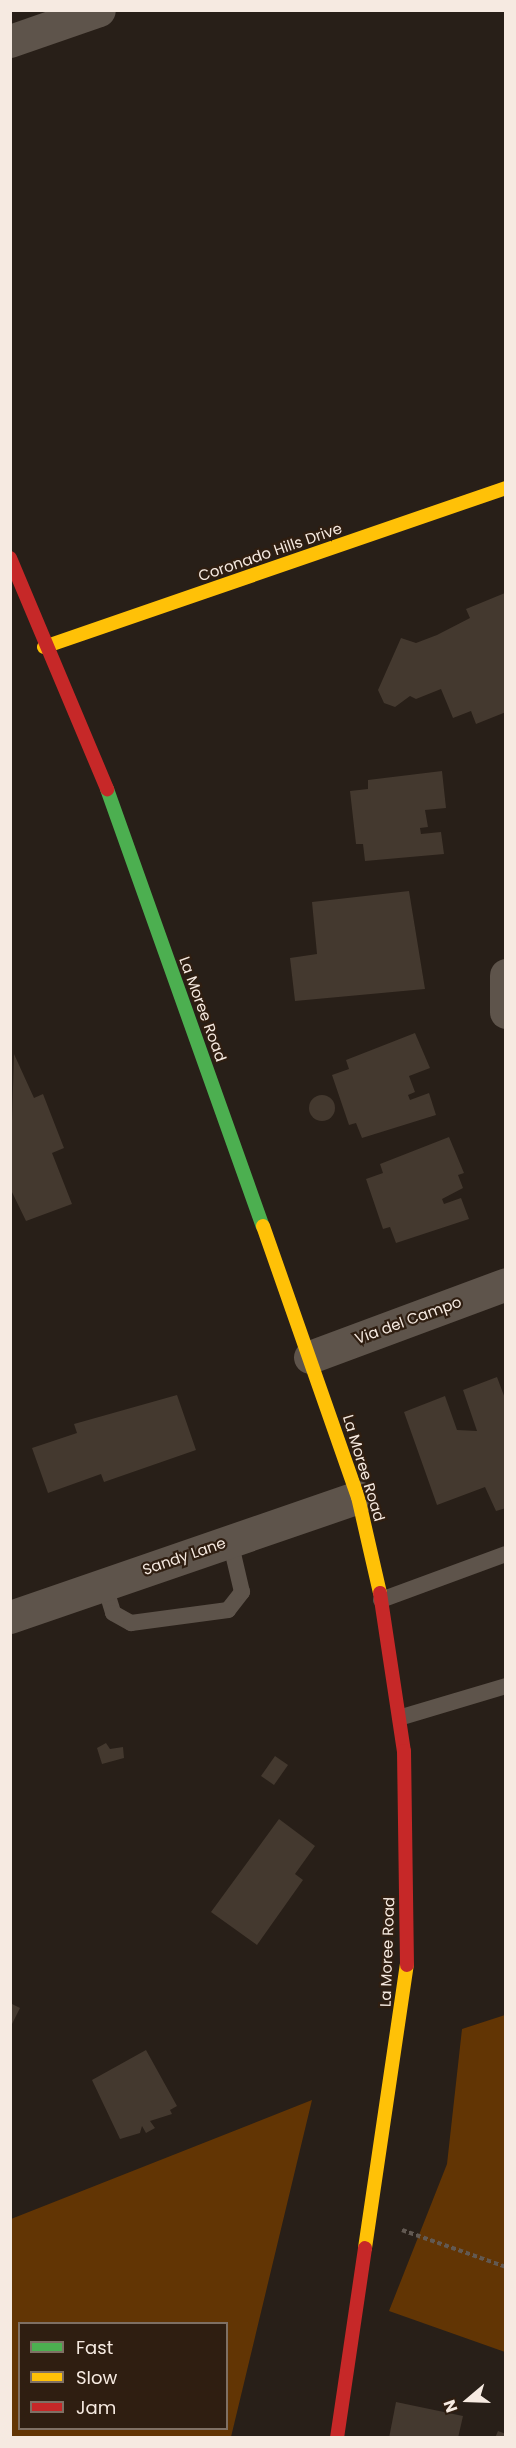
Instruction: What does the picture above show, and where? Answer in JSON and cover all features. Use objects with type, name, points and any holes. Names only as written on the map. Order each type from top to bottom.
[{"type":"street","points":[[10,41],[99,10]]},
{"type":"street","name":"Coronado Hills Drive","points":[[44,646],[506,488]]},
{"type":"street","name":"La Moree Road","points":[[10,558],[44,646],[86,732],[358,1497],[381,1600],[402,1717],[406,1970],[373,2221],[337,2438]]},
{"type":"street","points":[[506,975],[506,1012]]},
{"type":"street","name":"Via del Campo","points":[[310,1357],[506,1284]]},
{"type":"street","name":"Sandy Lane","points":[[10,1617],[358,1497]]},
{"type":"lane","points":[[104,1583],[113,1613],[131,1623],[228,1610],[242,1592],[230,1541]]},
{"type":"lane","points":[[381,1600],[506,1554]]},
{"type":"lane","points":[[402,1717],[506,1686]]},
{"type":"path","points":[[373,2221],[506,2267]]},
{"type":"shaded area","points":[[506,2015],[505,2352],[389,2311],[447,2164],[462,2029]]},
{"type":"shaded area","points":[[312,2100],[231,2437],[11,2437],[11,2219]]},
{"type":"building","points":[[505,593],[506,712],[476,724],[471,711],[453,718],[441,689],[416,699],[410,696],[395,707],[384,703],[378,690],[401,638],[416,643],[437,635],[470,618],[466,609]]},
{"type":"building","points":[[442,771],[446,808],[425,810],[428,827],[420,828],[421,834],[441,832],[444,854],[365,861],[363,844],[356,844],[350,791],[368,789],[368,780]]},
{"type":"building","points":[[409,891],[425,989],[295,1001],[290,958],[317,954],[312,902]]},
{"type":"building","points":[[415,1033],[430,1068],[409,1076],[415,1092],[408,1095],[410,1100],[429,1093],[436,1115],[362,1138],[356,1123],[349,1125],[332,1075],[349,1069],[346,1060]]},
{"type":"building","points":[[14,1054],[34,1098],[43,1094],[64,1148],[52,1153],[72,1204],[26,1221],[10,1188]]},
{"type":"building","points":[[322,1095],[331,1099],[335,1108],[331,1117],[322,1121],[313,1117],[309,1108],[313,1099]]},
{"type":"building","points":[[449,1137],[464,1173],[458,1175],[463,1188],[442,1199],[444,1204],[461,1198],[469,1219],[396,1243],[390,1227],[383,1229],[366,1179],[383,1173],[380,1164]]},
{"type":"building","points":[[497,1377],[506,1401],[506,1508],[496,1511],[485,1487],[437,1505],[404,1412],[445,1396],[457,1430],[477,1431],[463,1390]]},
{"type":"building","points":[[177,1395],[196,1450],[104,1482],[101,1474],[48,1493],[32,1448],[77,1433],[74,1424]]},
{"type":"building","points":[[106,1743],[110,1749],[123,1747],[124,1758],[102,1764],[97,1748]]},
{"type":"building","points":[[275,1756],[288,1765],[274,1785],[261,1776]]},
{"type":"building","points":[[279,1819],[315,1846],[295,1874],[303,1880],[257,1945],[211,1912]]},
{"type":"building","points":[[10,2003],[20,2008],[10,2028]]},
{"type":"building","points":[[146,2050],[177,2106],[170,2110],[172,2114],[150,2121],[155,2128],[146,2133],[142,2126],[140,2133],[120,2139],[92,2080]]},
{"type":"building","points":[[396,2402],[463,2416],[458,2438],[389,2438]]},
{"type":"building","points":[[498,2431],[506,2434],[506,2438],[495,2438]]},
{"type":"traffic: fast","points":[[107,789],[263,1226]]},
{"type":"traffic: slow","points":[[44,647],[506,488]]},
{"type":"traffic: slow","points":[[263,1226],[358,1497],[380,1593]]},
{"type":"traffic: slow","points":[[365,2248],[407,1965]]},
{"type":"traffic: jam","points":[[10,558],[107,789]]},
{"type":"traffic: jam","points":[[380,1593],[404,1751],[407,1965]]},
{"type":"traffic: jam","points":[[337,2438],[365,2248]]}]
